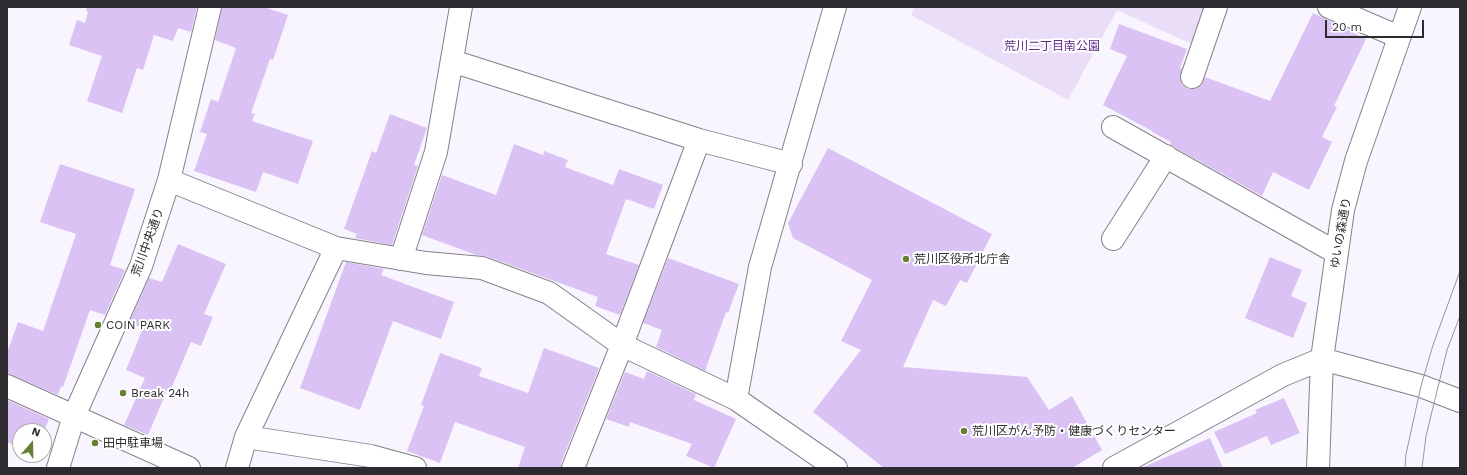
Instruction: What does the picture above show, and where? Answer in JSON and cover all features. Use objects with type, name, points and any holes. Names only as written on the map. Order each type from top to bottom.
[{"type":"street","name":"荒川中央通り","points":[[58,468],[74,416],[141,266],[170,180],[210,7]]},
{"type":"street","points":[[401,259],[436,152],[461,7]]},
{"type":"street","points":[[736,399],[760,267],[791,164],[835,7]]},
{"type":"street","points":[[1192,77],[1216,7]]},
{"type":"street","points":[[1329,7],[1399,37]]},
{"type":"street","name":"ゆいの森通り","points":[[1318,468],[1322,359],[1343,210],[1356,161],[1410,7]]},
{"type":"street","points":[[452,61],[699,140],[791,164]]},
{"type":"street","points":[[1113,127],[1337,253]]},
{"type":"street","points":[[573,468],[622,345],[699,140]]},
{"type":"street","points":[[1113,239],[1166,156]]},
{"type":"street","points":[[170,180],[336,248],[426,263],[482,268],[549,293],[622,345],[736,399],[836,468]]},
{"type":"street","points":[[237,468],[246,437],[336,248]]},
{"type":"street","points":[[1114,468],[1283,375],[1322,359],[1421,386],[1460,401]]},
{"type":"street","points":[[7,386],[189,468]]},
{"type":"street","points":[[246,437],[371,456],[416,468]]},
{"type":"green space","name":"荒川二丁目南公園","points":[[914,7],[1207,7],[1194,45],[1117,10],[1068,100],[911,15]]},
{"type":"building","points":[[87,7],[197,7],[191,32],[178,28],[173,41],[154,35],[143,70],[137,68],[122,113],[87,101],[102,56],[69,45],[77,20],[85,23],[88,12],[86,11]]},
{"type":"building","points":[[222,7],[264,7],[288,15],[273,60],[270,59],[251,113],[255,114],[252,121],[313,141],[298,184],[263,172],[256,192],[194,171],[207,134],[200,132],[211,99],[218,102],[236,48],[215,40]]},
{"type":"building","points":[[1313,13],[1366,39],[1334,106],[1337,107],[1322,137],[1332,142],[1309,190],[1273,172],[1262,196],[1170,145],[1171,142],[1152,131],[1103,105],[1127,56],[1110,49],[1119,24],[1187,49],[1180,68],[1182,69],[1180,79],[1182,85],[1188,89],[1200,87],[1205,77],[1270,101]]},
{"type":"building","points":[[390,114],[427,128],[414,165],[418,166],[392,245],[355,238],[357,234],[344,229],[372,151],[376,153]]},
{"type":"building","points":[[514,144],[543,155],[544,151],[568,160],[565,167],[613,185],[619,169],[663,185],[654,209],[626,199],[606,254],[639,265],[620,315],[595,306],[598,297],[486,256],[476,255],[422,235],[442,175],[496,195]]},
{"type":"building","points":[[828,148],[992,234],[967,283],[960,280],[946,306],[933,300],[903,367],[1027,377],[1049,410],[1072,396],[1102,450],[1072,468],[884,468],[813,412],[861,350],[841,341],[872,280],[793,238],[788,223]]},
{"type":"building","points":[[60,164],[135,189],[110,265],[125,270],[105,315],[90,310],[63,387],[61,386],[58,395],[7,374],[7,353],[18,322],[43,331],[76,234],[40,222]]},
{"type":"building","points":[[178,244],[226,264],[204,314],[213,317],[201,346],[191,342],[171,389],[168,388],[148,435],[124,425],[145,378],[126,370],[143,328],[129,323],[149,278],[162,282]]},
{"type":"building","points":[[1270,257],[1302,270],[1291,296],[1307,303],[1293,338],[1245,318]]},
{"type":"building","points":[[668,258],[739,284],[728,313],[726,312],[705,371],[656,347],[662,330],[643,323]]},
{"type":"building","points":[[346,262],[384,269],[381,275],[454,302],[441,339],[393,321],[360,410],[300,388]]},
{"type":"building","points":[[544,348],[599,368],[561,463],[561,468],[518,468],[525,447],[455,422],[440,463],[407,451],[424,406],[421,405],[440,353],[482,368],[479,376],[528,393]]},
{"type":"building","points":[[647,371],[696,394],[694,400],[736,419],[714,468],[686,456],[692,444],[630,422],[629,427],[606,419],[625,372],[644,379]]},
{"type":"building","points":[[1284,398],[1300,433],[1271,445],[1267,436],[1225,454],[1214,432],[1257,413],[1255,410]]},
{"type":"building","points":[[7,400],[49,419],[47,423],[12,423],[12,444],[7,442]]},
{"type":"building","points":[[1210,438],[1223,468],[1141,468]]},
{"type":"tram line","points":[[1405,468],[1406,454],[1421,386],[1433,345],[1460,271]]},
{"type":"tram line","points":[[1422,468],[1426,436],[1447,350],[1460,316]]},
{"type":"place","name":"荒川区役所北庁舎","points":[[906,259]]},
{"type":"place","name":"COIN PARK","points":[[98,325]]},
{"type":"place","name":"Break 24h","points":[[123,393]]},
{"type":"place","name":"荒川区がん予防・健康づくりセンター","points":[[964,431]]},
{"type":"place","name":"田中駐車場","points":[[95,443]]}]
